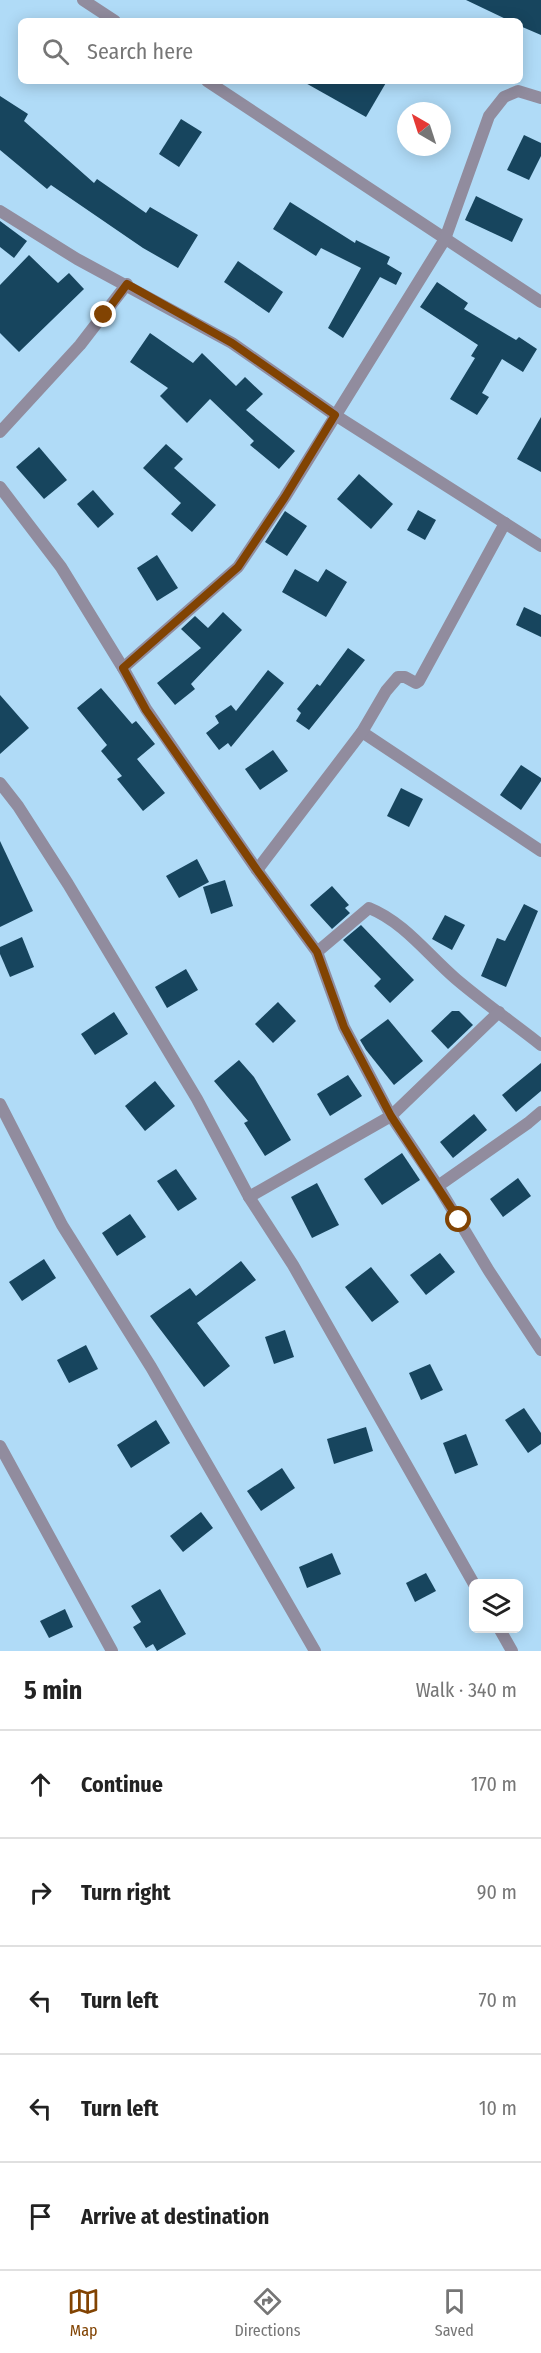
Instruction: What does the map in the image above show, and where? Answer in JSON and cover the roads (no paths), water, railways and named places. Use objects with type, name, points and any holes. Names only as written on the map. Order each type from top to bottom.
[{"type":"street","points":[[83,0],[110,18]]},
{"type":"street","points":[[212,84],[541,302]]},
{"type":"street","points":[[123,668],[238,567],[285,497],[445,239],[489,116],[504,97],[518,91],[541,98]]},
{"type":"street","points":[[0,211],[77,259],[127,284],[232,343],[335,415],[541,546]]},
{"type":"street","points":[[0,432],[80,345],[127,284]]},
{"type":"street","points":[[0,487],[60,567],[123,668],[146,710],[317,952],[344,1027],[391,1116],[541,1350]]},
{"type":"street","points":[[257,870],[362,732],[386,691],[398,677],[405,677],[416,683],[419,681],[505,523]]},
{"type":"street","points":[[362,732],[541,851]]},
{"type":"street","points":[[0,783],[18,806],[68,884],[197,1099],[249,1197],[293,1265],[471,1579]]},
{"type":"street","points":[[317,952],[369,908],[382,913],[412,937],[456,979],[541,1045]]},
{"type":"street","points":[[249,1197],[391,1116],[499,1012]]},
{"type":"street","points":[[0,1104],[5,1122],[62,1225],[151,1367],[315,1651]]},
{"type":"street","points":[[438,1186],[541,1112]]},
{"type":"street","points":[[0,1446],[112,1651]]},
{"type":"street","points":[[502,1633],[512,1651]]}]
